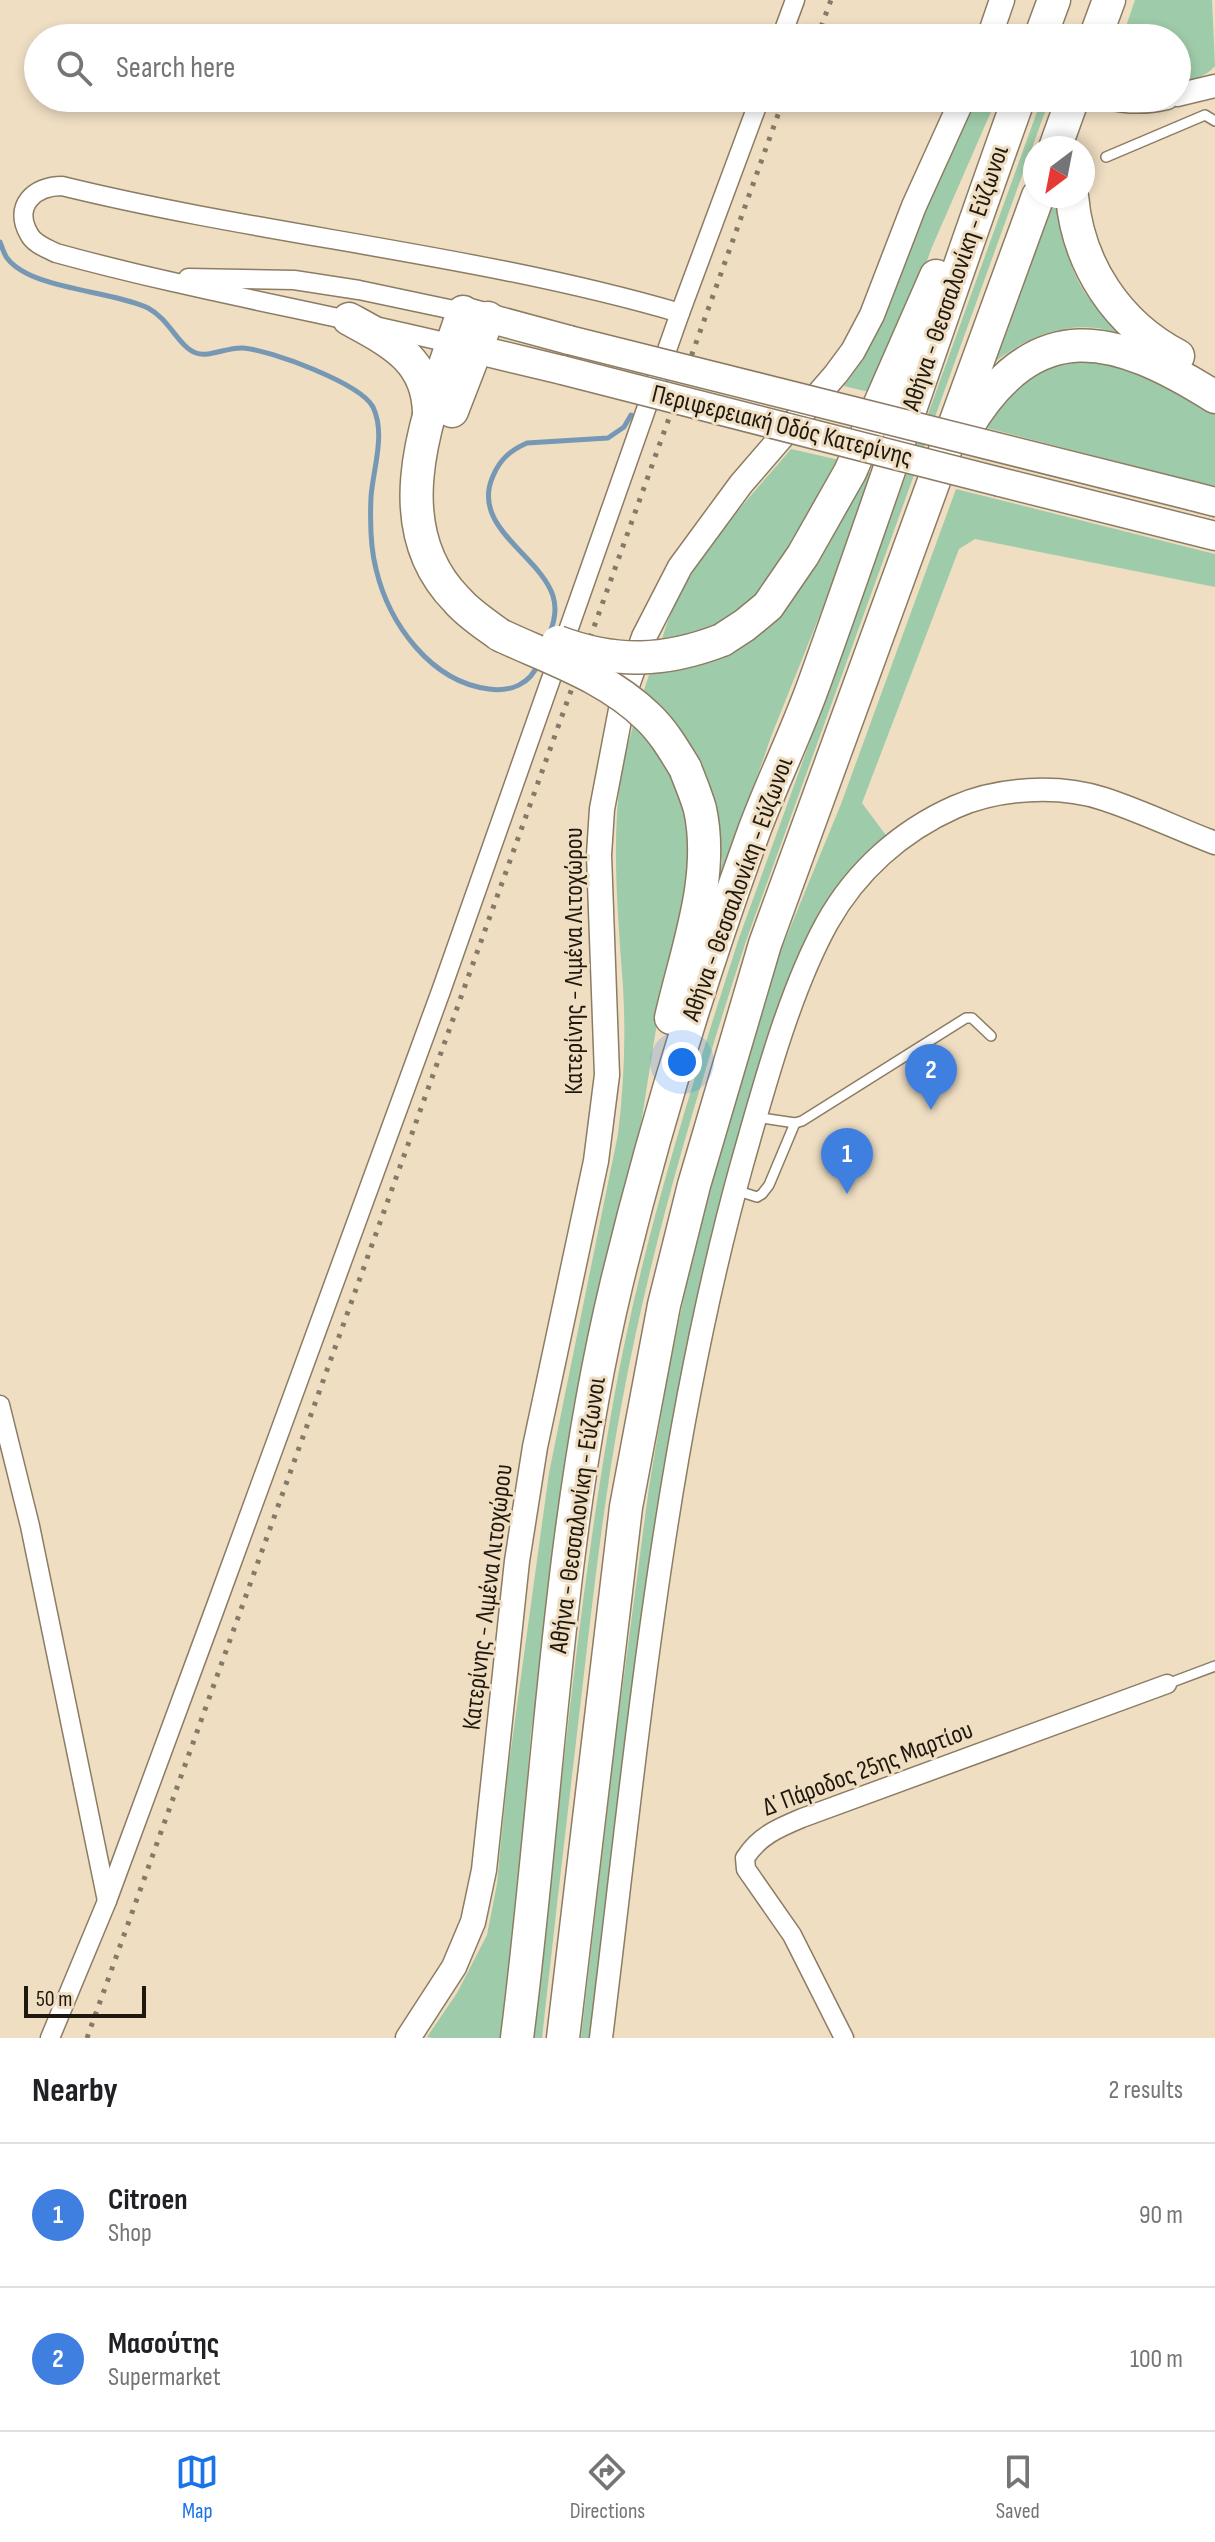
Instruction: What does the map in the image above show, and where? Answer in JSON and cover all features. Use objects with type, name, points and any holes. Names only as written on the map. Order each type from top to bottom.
[{"type":"highway","points":[[1045,24],[1054,0]]},
{"type":"highway","points":[[1100,24],[1109,0]]},
{"type":"highway","name":"Αθήνα - Θεσσαλονίκη - Εύζωνοι","points":[[517,2038],[575,1502],[615,1289],[680,1052],[718,932],[756,825],[831,638],[1014,112]]},
{"type":"highway","points":[[1059,136],[1068,112]]},
{"type":"highway","points":[[1075,136],[1078,112]]},
{"type":"highway","points":[[464,346],[450,415],[435,466],[433,492],[435,518],[443,547],[469,588],[487,604],[504,626],[590,652],[645,659],[693,652],[722,640],[768,606],[803,555],[850,472],[946,255],[988,183]]},
{"type":"highway","name":"Αθήνα - Θεσσαλονίκη - Εύζωνοι","points":[[563,2038],[626,1507],[664,1305],[694,1185],[765,944],[1034,208]]},
{"type":"highway","points":[[1073,208],[1075,223],[1103,290],[1127,320],[1150,340],[1215,378]]},
{"type":"highway","points":[[426,432],[475,315]]},
{"type":"highway","points":[[349,319],[393,344],[408,356],[422,376],[429,412],[418,464],[418,523],[427,555],[439,578],[455,599],[627,698],[649,718],[685,768],[700,809],[704,873],[648,1116],[645,1174]]},
{"type":"highway","points":[[929,499],[957,444],[988,397],[1005,376],[1044,353],[1091,345],[1114,348],[1164,366],[1215,397]]},
{"type":"main road","points":[[994,24],[1002,0]]},
{"type":"main road","name":"Κατερίνης - Λιμένα Λιτοχώρου","points":[[408,2038],[454,1967],[473,1922],[484,1870],[517,1561],[535,1447],[596,1161],[607,1075],[599,855],[604,796],[624,694],[644,637],[680,567],[741,484],[853,351],[872,315],[914,206],[957,112]]},
{"type":"main road","name":"Περιφερειακή Οδός Κατερίνης","points":[[475,315],[1203,499]]},
{"type":"main road","name":"Περιφερειακή Οδός Κατερίνης","points":[[464,346],[1215,536]]},
{"type":"street","points":[[786,24],[795,0]]},
{"type":"street","points":[[1191,92],[1215,86]]},
{"type":"street","points":[[50,2038],[107,1901],[446,976],[680,313],[755,112]]},
{"type":"street","points":[[475,315],[359,290],[294,280],[196,279],[141,274],[56,253],[40,245],[29,236],[24,211],[35,192],[47,186],[62,186],[169,211],[571,284],[680,313]]},
{"type":"street","name":"Περιφερειακή Οδός Κατερίνης","points":[[141,274],[464,346]]},
{"type":"street","points":[[601,2038],[635,1747],[668,1519],[720,1249],[755,1117],[798,991],[827,923],[844,896],[884,851],[934,817],[986,797],[1057,791],[1101,798],[1215,843]]},
{"type":"street","points":[[0,1405],[30,1526],[107,1901]]},
{"type":"street","name":"Δ΄ Πάροδος 25ης Μαρτίου","points":[[844,2038],[792,1935],[746,1869],[745,1858],[753,1845],[767,1833],[802,1818],[1167,1684]]},
{"type":"lane","points":[[1106,157],[1205,115],[1215,121]]},
{"type":"lane","points":[[755,1117],[795,1123],[802,1121],[966,1018],[972,1018],[991,1036]]},
{"type":"lane","points":[[735,1190],[757,1197],[762,1194],[769,1185],[795,1123]]},
{"type":"lane","points":[[1167,1684],[1215,1666]]},
{"type":"green space","points":[[1135,0],[1212,0],[1215,66],[1191,80],[1191,24],[1127,24]]},
{"type":"green space","points":[[964,112],[991,112],[873,393],[844,386],[863,360],[887,311]]},
{"type":"green space","points":[[1037,112],[1045,112],[1036,136],[1028,136]]},
{"type":"green space","points":[[1023,151],[1023,173],[746,941],[661,1227],[634,1343],[609,1478],[542,2038],[533,2038],[578,1641],[600,1482],[624,1344],[652,1227],[739,938]]},
{"type":"green space","points":[[1046,208],[1057,208],[1067,251],[1083,290],[1103,313],[1144,345],[1103,329],[1067,328],[1025,342],[988,367]]},
{"type":"green space","points":[[1095,352],[1215,405],[1215,487],[983,427],[1017,378]]},
{"type":"green space","points":[[791,449],[848,462],[788,564],[732,624],[661,643],[670,616],[698,564]]},
{"type":"green space","points":[[866,471],[876,475],[772,734],[715,896],[722,861],[714,812],[668,715],[644,690],[649,675],[712,661],[746,639]]},
{"type":"green space","points":[[956,489],[1215,554],[1215,587],[975,539],[959,549],[862,803],[888,838],[837,895],[721,1215],[592,2038],[581,2038],[649,1487],[692,1258],[712,1177],[777,960],[841,804]]},
{"type":"green space","points":[[633,726],[647,738],[681,790],[693,831],[694,882],[656,1029],[640,1130],[604,1274],[531,1732],[515,1927],[502,2038],[432,2038],[427,2037],[457,1993],[487,1935],[497,1884],[508,1771],[549,1473],[618,1134],[624,1024],[616,826],[622,767]]},
{"type":"waterway","points":[[0,242],[7,258],[18,269],[34,277],[148,308],[196,353],[237,348],[256,350],[313,369],[365,398],[373,407],[378,429],[371,497],[373,551],[382,590],[402,629],[431,662],[468,684],[489,689],[512,688],[530,677],[538,664]]},
{"type":"waterway","points":[[550,632],[555,614],[553,596],[546,581],[498,526],[488,494],[493,476],[507,456],[527,443],[608,438],[624,427],[631,415]]},
{"type":"railway","points":[[822,24],[831,0]]},
{"type":"railway","points":[[87,2038],[779,112]]},
{"type":"place","name":"Μασούτης","points":[[931,1110]]},
{"type":"place","name":"Citroen","points":[[847,1194]]}]
